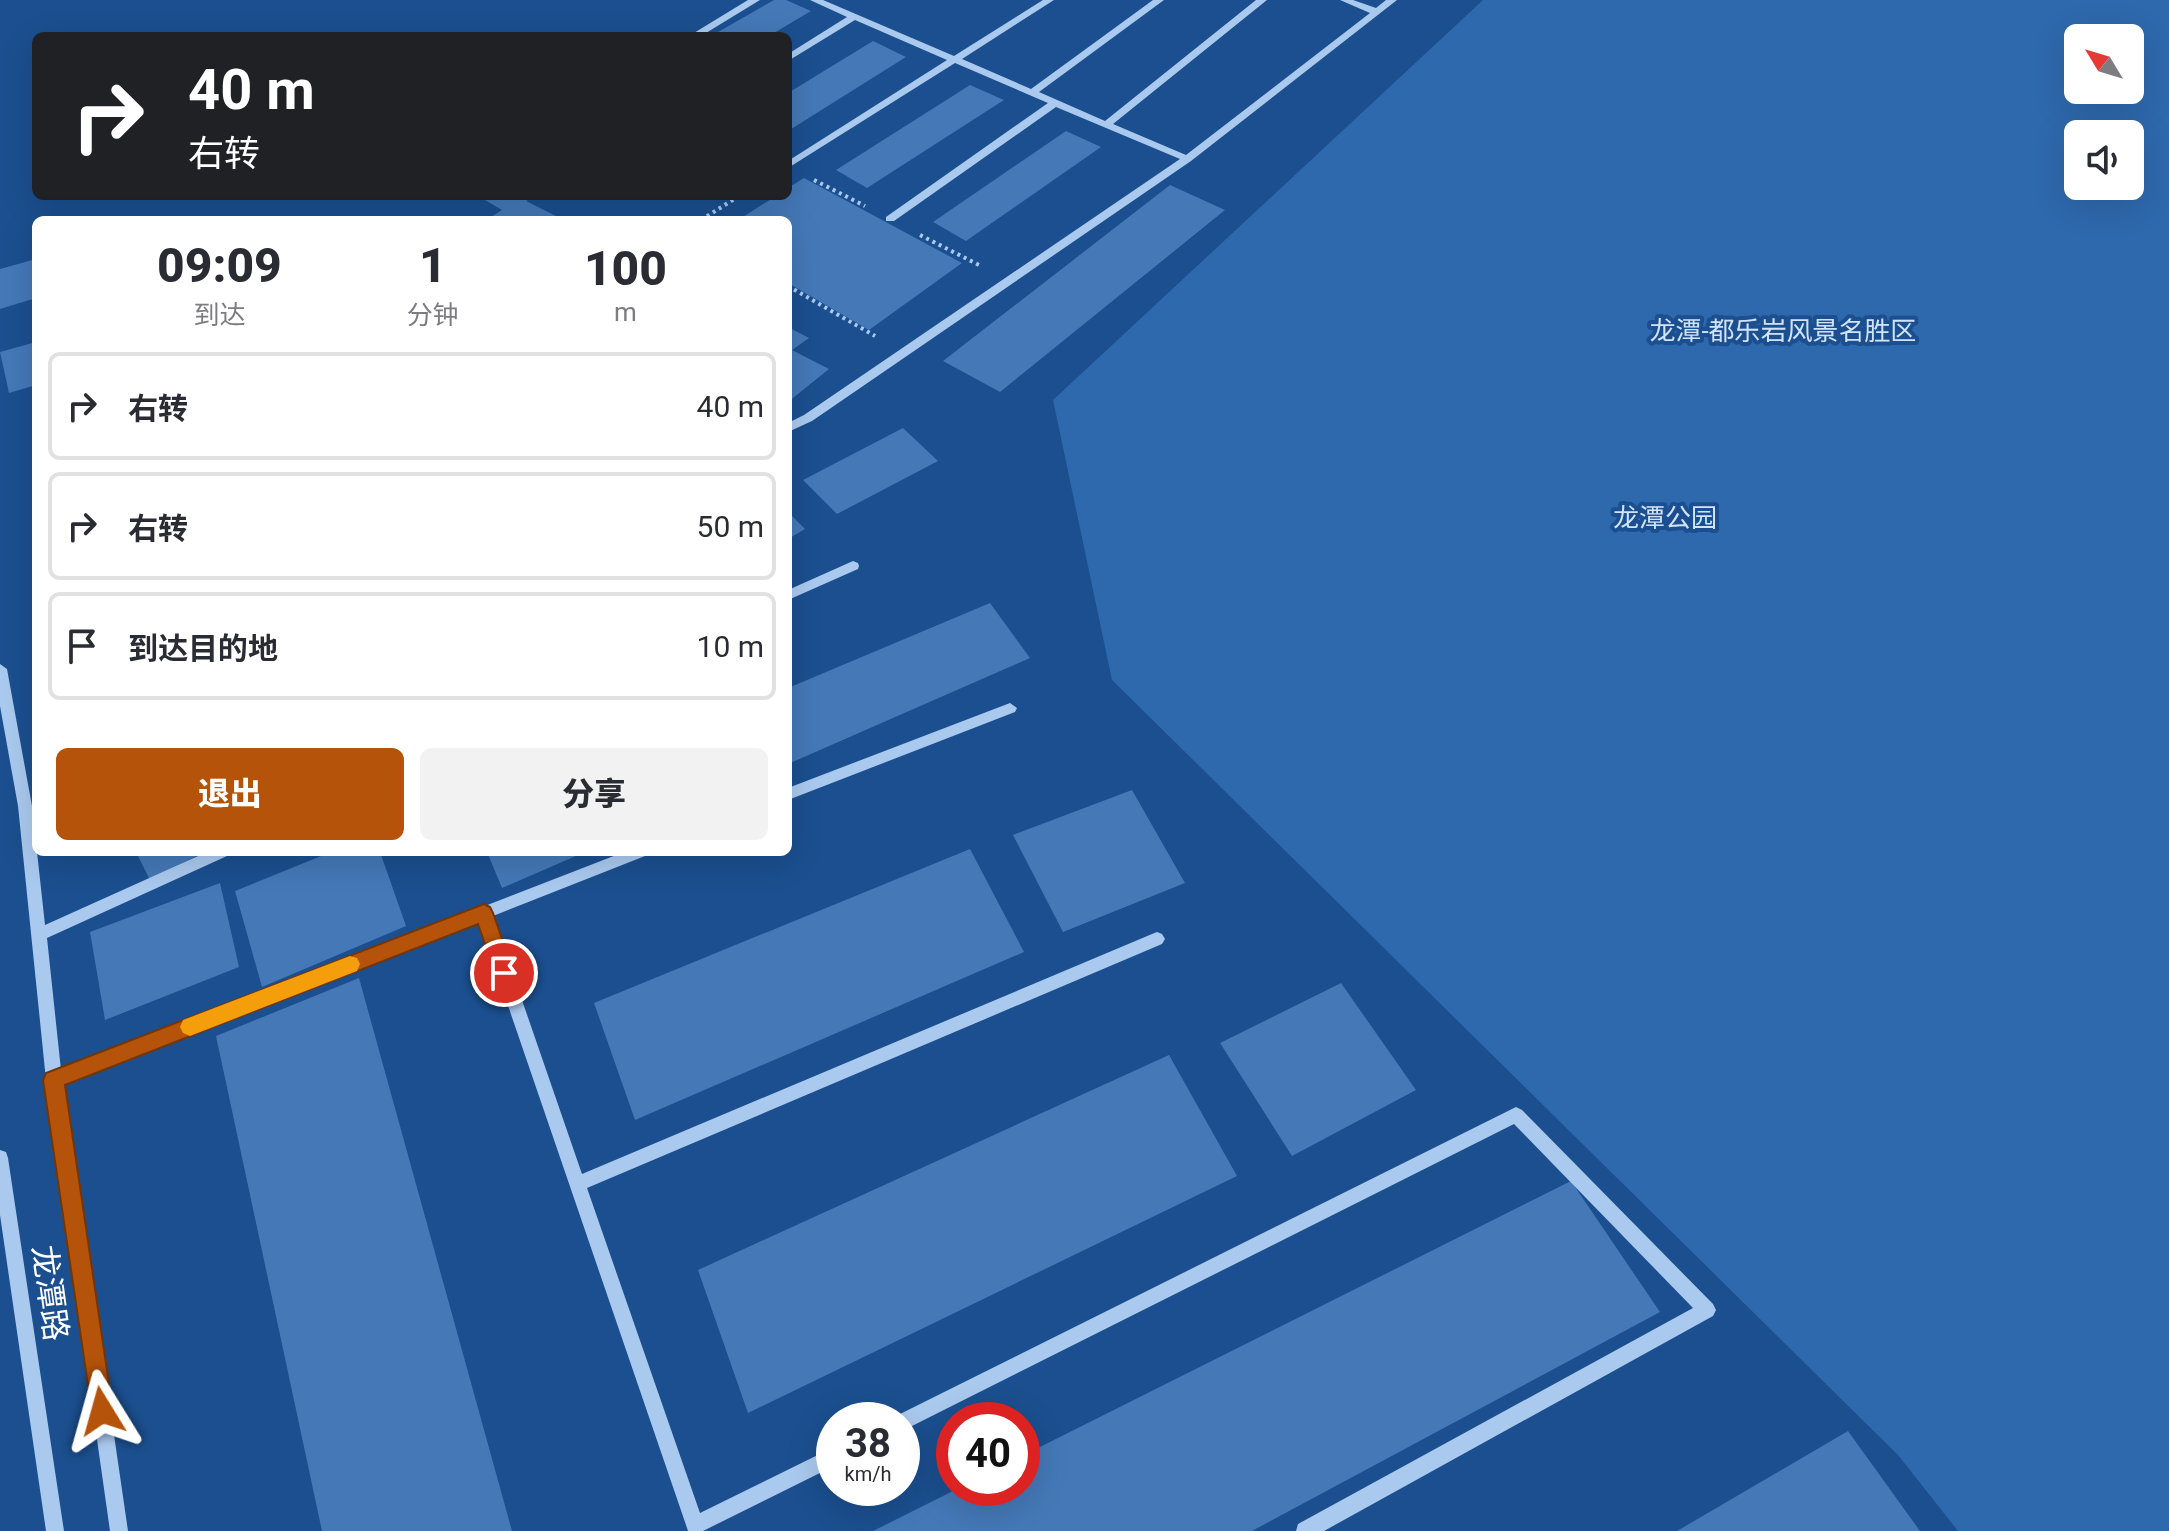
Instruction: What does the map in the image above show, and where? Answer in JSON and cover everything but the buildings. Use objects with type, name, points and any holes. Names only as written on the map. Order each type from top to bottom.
[{"type":"street","points":[[701,32],[755,0]]},
{"type":"street","points":[[815,0],[1187,159]]},
{"type":"street","points":[[792,162],[1049,0]]},
{"type":"street","points":[[1031,93],[1159,0]]},
{"type":"street","points":[[1106,125],[1262,0]]},
{"type":"street","points":[[1345,0],[1377,12]]},
{"type":"street","points":[[792,425],[904,353],[1187,159],[1392,0]]},
{"type":"street","points":[[792,56],[854,17]]},
{"type":"street","points":[[890,219],[1055,103]]},
{"type":"street","points":[[792,593],[853,566]]},
{"type":"street","name":"龙潭路","points":[[0,669],[30,804],[32,837]]},
{"type":"street","points":[[792,792],[1010,708]]},
{"type":"street","name":"龙潭路","points":[[33,856],[38,935],[54,1080],[119,1531]]},
{"type":"street","points":[[38,935],[213,856]]},
{"type":"street","points":[[54,1080],[630,856]]},
{"type":"street","points":[[484,913],[695,1525],[816,1465]]},
{"type":"street","points":[[577,1184],[1157,939]]},
{"type":"street","points":[[920,1413],[1516,1115],[1707,1310],[1305,1531]]},
{"type":"street","name":"龙潭路","points":[[0,1158],[55,1531]]},
{"type":"path","points":[[707,216],[733,200]]},
{"type":"path","points":[[792,288],[904,353]]},
{"type":"green space","name":"龙潭公园","points":[[1483,0],[2169,0],[2169,1531],[1958,1531],[1898,1455],[1112,680],[1053,400]]},
{"type":"slow traffic","points":[[190,1027],[350,964]]},
{"type":"route","points":[[102,1411],[54,1080],[484,913],[504,973]]},
{"type":"park label","name":"龙潭-都乐岩风景名胜区","points":[[1783,331]]}]
